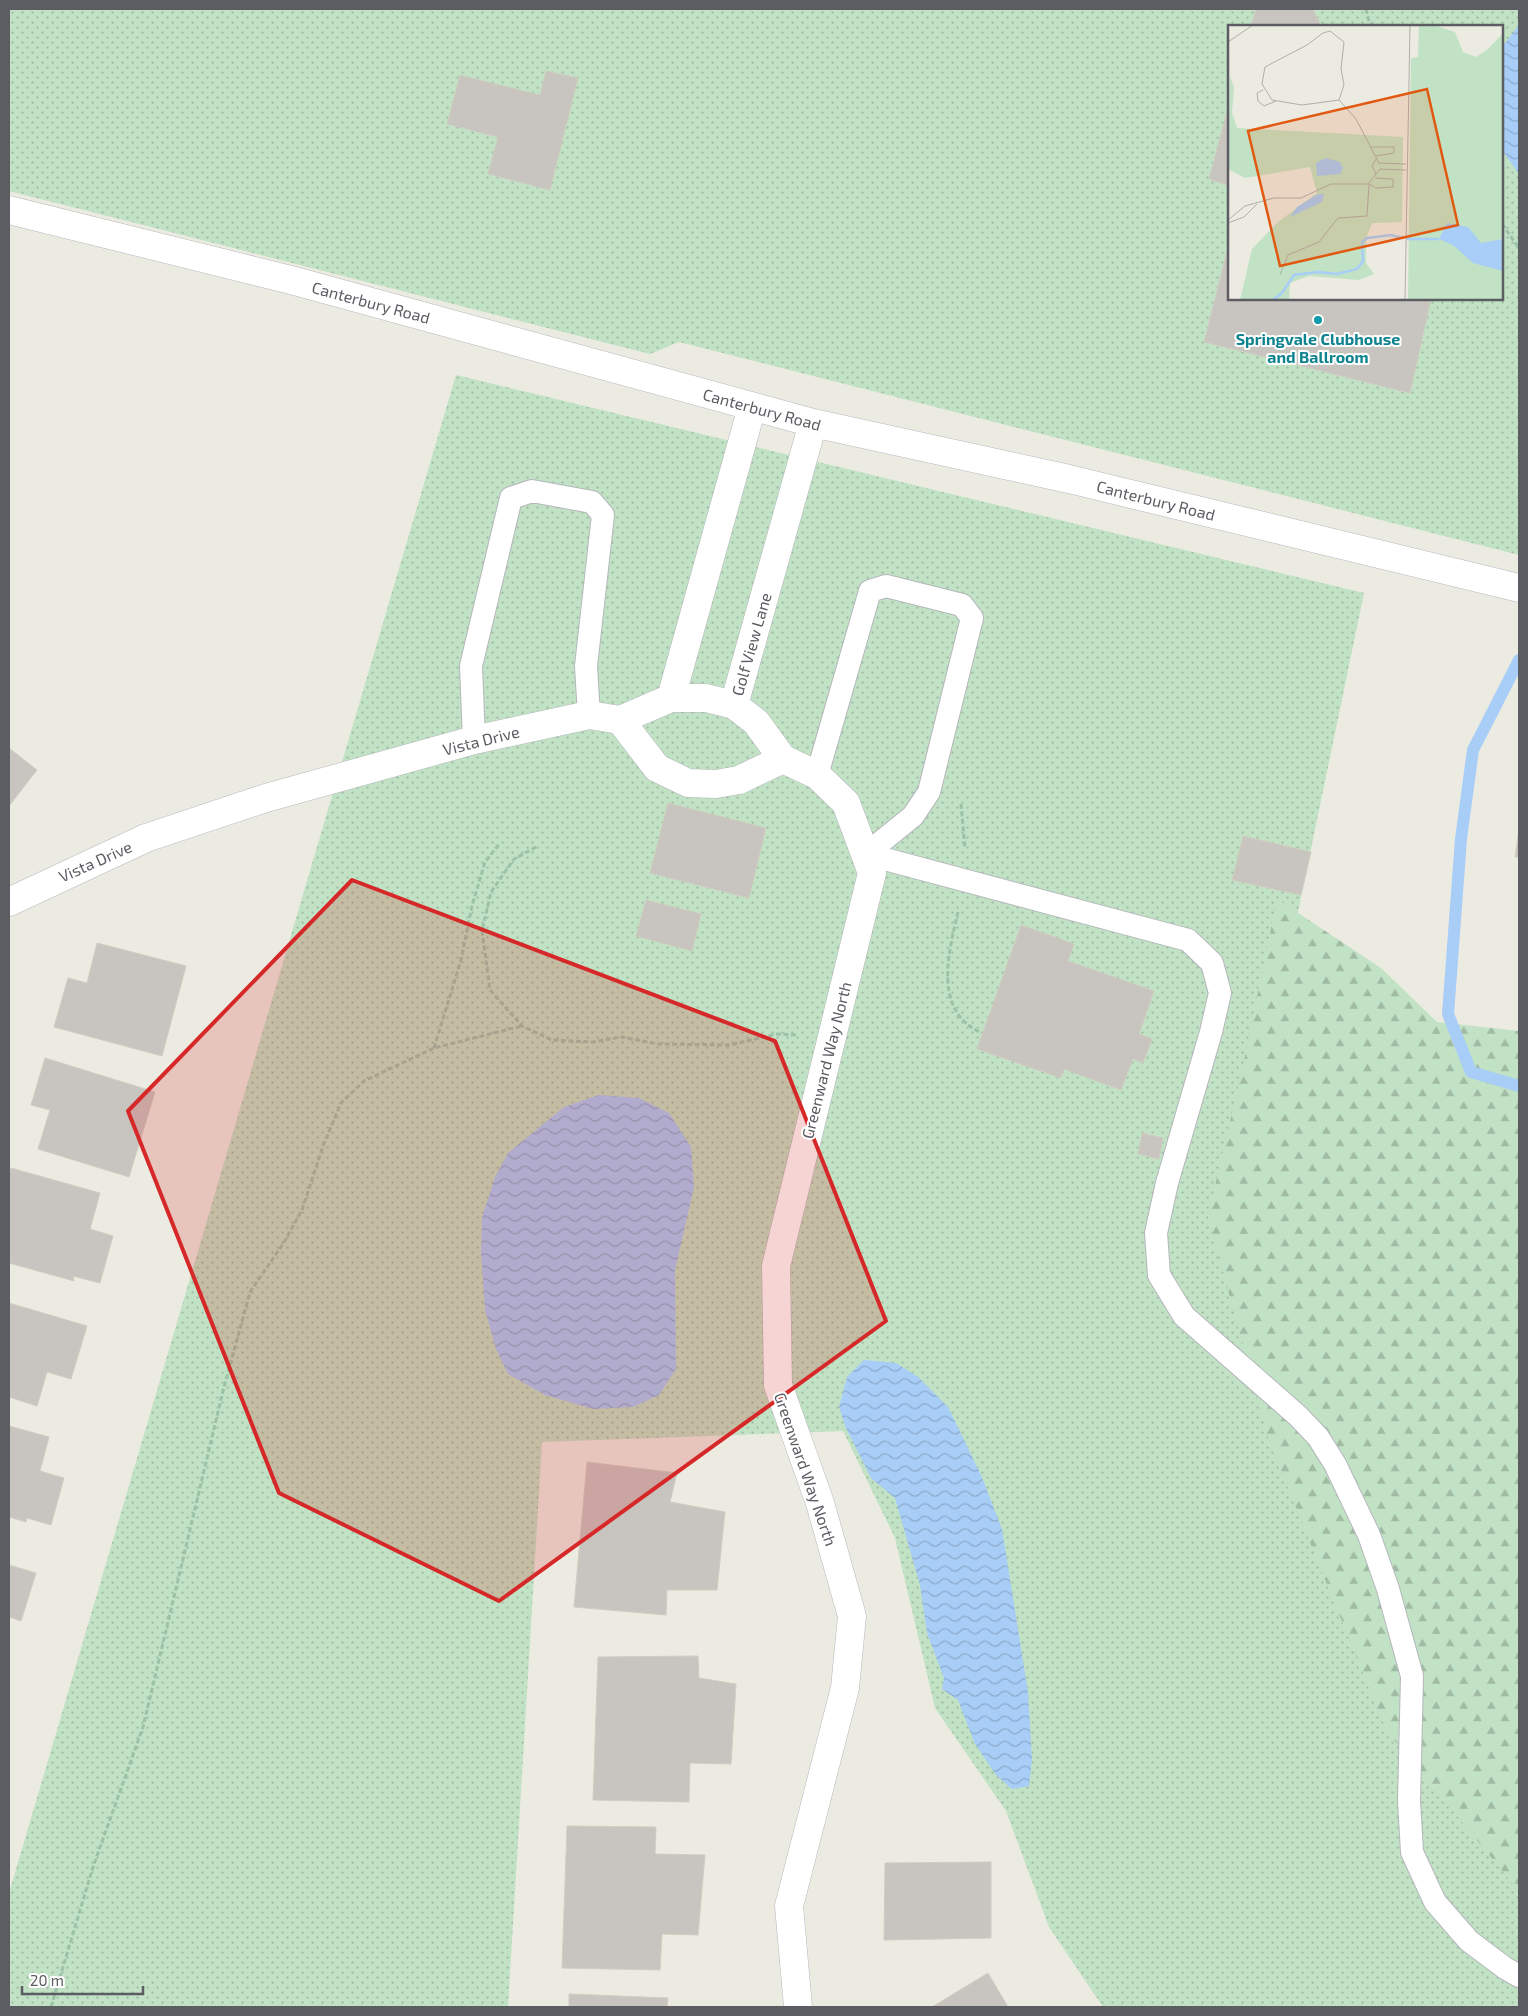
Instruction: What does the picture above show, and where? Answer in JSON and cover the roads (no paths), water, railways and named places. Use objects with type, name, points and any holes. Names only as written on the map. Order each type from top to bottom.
[{"type":"street","name":"Canterbury Road","points":[[9,210],[291,280],[813,423],[1069,479],[1519,588]]},
{"type":"street","points":[[671,698],[752,407]]},
{"type":"street","name":"Golf View Lane","points":[[783,759],[756,722],[734,706],[813,423]]},
{"type":"street","points":[[734,706],[706,698],[671,698],[620,720],[657,768],[688,782],[716,784],[739,780],[783,759],[817,774],[846,803],[869,864]]},
{"type":"street","name":"Vista Drive","points":[[9,902],[146,838],[266,798],[474,740],[589,715],[620,720]]},
{"type":"street","name":"Greenward Way North","points":[[798,2007],[789,1906],[845,1688],[852,1616],[820,1503],[778,1385],[776,1266],[869,864]]},
{"type":"lane","points":[[474,740],[471,666],[511,498],[532,491],[592,502],[603,516],[586,666],[589,715]]},
{"type":"lane","points":[[817,774],[870,590],[886,586],[962,605],[972,618],[930,792],[913,816],[869,864],[1188,940],[1212,963],[1220,993],[1211,1032],[1167,1183],[1156,1233],[1158,1275],[1184,1316],[1298,1416],[1318,1436],[1335,1464],[1369,1535],[1388,1589],[1412,1676],[1408,1801],[1412,1852],[1435,1902],[1469,1941],[1519,1976]]},
{"type":"water","points":[[1519,25],[1519,174],[1503,151],[1503,46]]},
{"type":"water","points":[[599,1095],[639,1098],[669,1113],[691,1147],[694,1187],[675,1270],[676,1369],[659,1395],[633,1407],[593,1409],[545,1395],[508,1374],[496,1349],[485,1310],[481,1253],[482,1217],[495,1177],[508,1153],[564,1107]]},
{"type":"water","points":[[864,1360],[896,1363],[918,1377],[948,1407],[981,1475],[1002,1529],[1028,1692],[1032,1760],[1029,1786],[1012,1789],[996,1775],[975,1744],[958,1700],[942,1689],[944,1678],[927,1633],[920,1585],[895,1498],[871,1478],[846,1428],[839,1407],[847,1377]]},
{"type":"waterway","points":[[1519,660],[1473,750],[1461,839],[1448,1014],[1471,1072],[1519,1086]]},
{"type":"place","name":"Springvale Clubhouse and Ballroom","points":[[1318,320]]}]
